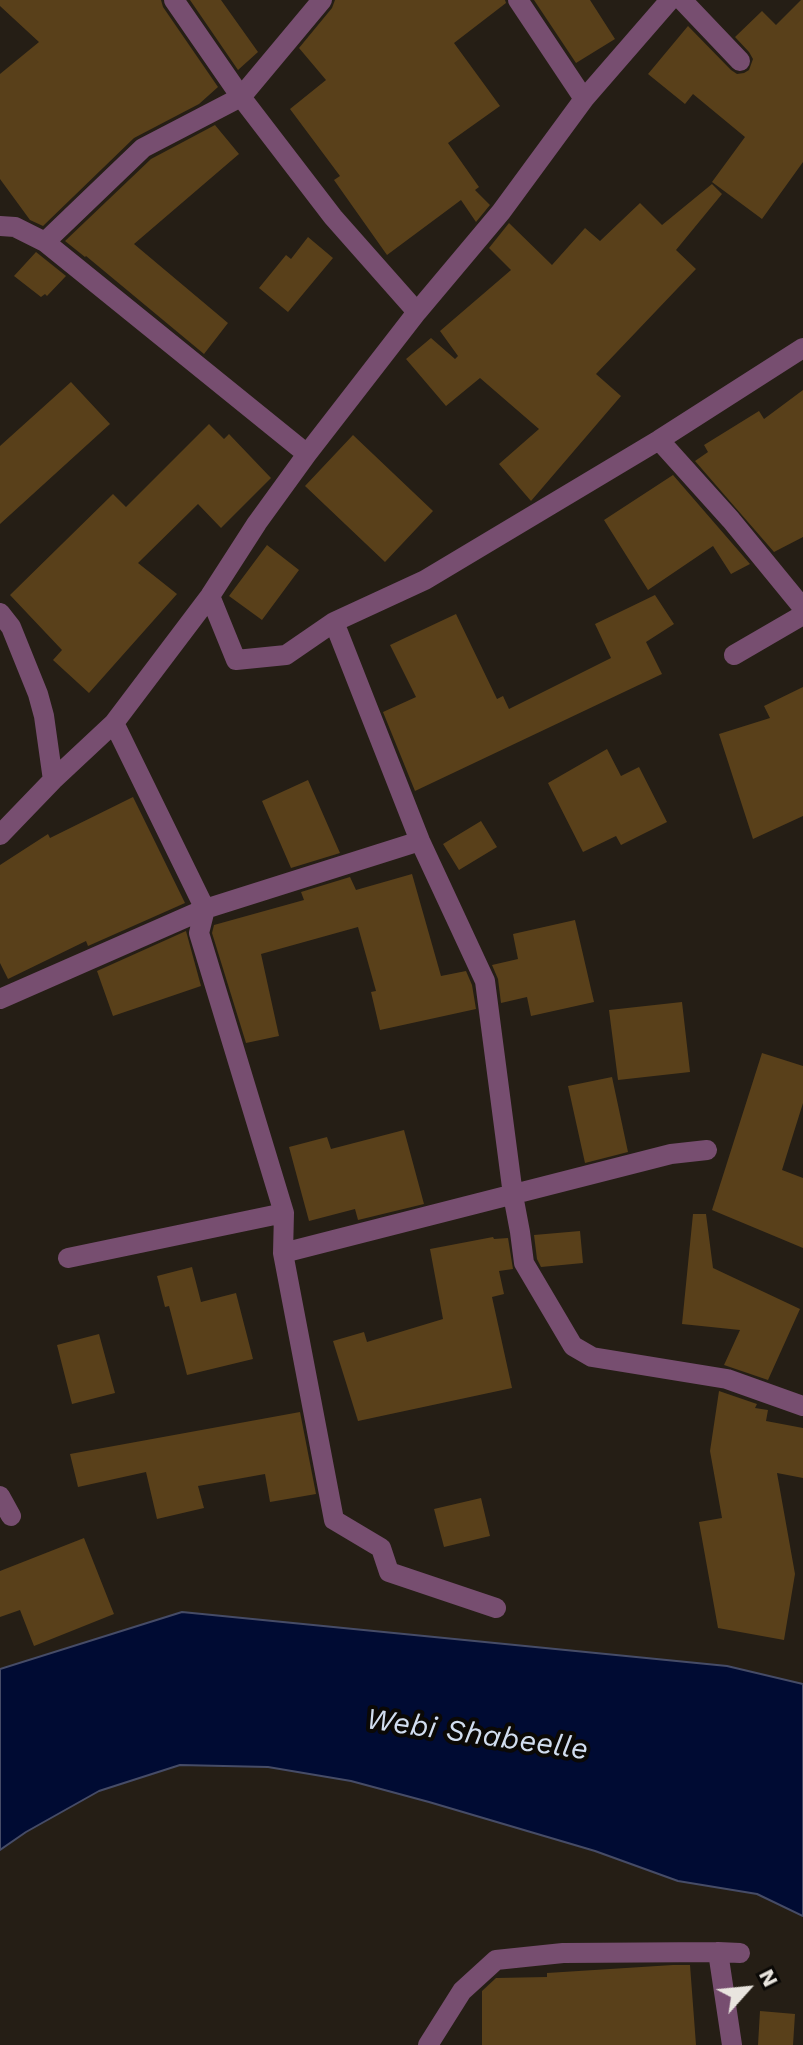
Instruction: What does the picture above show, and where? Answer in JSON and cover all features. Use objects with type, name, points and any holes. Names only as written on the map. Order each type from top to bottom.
[{"type":"street","points":[[174,0],[241,97],[333,217],[417,312]]},
{"type":"street","points":[[45,242],[143,148],[241,97],[322,0]]},
{"type":"street","points":[[518,0],[584,99]]},
{"type":"street","points":[[0,835],[114,723],[210,596],[307,454],[417,312],[501,212],[584,99],[670,0]]},
{"type":"street","points":[[682,0],[740,61]]},
{"type":"street","points":[[0,226],[15,227],[45,242],[307,454]]},
{"type":"street","points":[[210,596],[236,660],[286,655],[334,622],[425,580],[659,440],[803,348]]},
{"type":"street","points":[[659,440],[731,520],[803,608]]},
{"type":"street","points":[[0,613],[11,627],[38,694],[53,780]]},
{"type":"street","points":[[734,655],[803,615]]},
{"type":"street","points":[[334,622],[420,841],[485,981],[524,1263],[573,1346],[592,1357],[727,1379],[803,1406]]},
{"type":"street","points":[[114,723],[205,909],[199,933],[284,1213],[283,1253],[334,1520],[381,1548],[389,1572],[496,1608]]},
{"type":"street","points":[[0,999],[205,909],[420,841]]},
{"type":"street","points":[[283,1253],[671,1154],[707,1150]]},
{"type":"street","points":[[68,1258],[284,1213]]},
{"type":"street","points":[[0,1496],[11,1516]]},
{"type":"street","points":[[718,1952],[732,2045]]},
{"type":"street","points":[[428,2045],[462,1991],[496,1960],[563,1953],[740,1953]]},
{"type":"water","name":"Webi Shabeelle","points":[[182,1612],[727,1666],[803,1684],[803,1916],[757,1894],[678,1881],[595,1851],[429,1802],[351,1781],[268,1767],[180,1765],[99,1791],[0,1850],[0,1669]]},
{"type":"building","points":[[0,0],[161,0],[218,87],[199,104],[134,138],[43,226],[30,220],[0,179],[0,74],[39,42],[0,6]]},
{"type":"building","points":[[190,0],[221,0],[258,52],[238,70]]},
{"type":"building","points":[[335,0],[505,0],[506,3],[454,43],[500,106],[448,143],[479,187],[475,190],[490,205],[476,222],[461,200],[387,255],[334,180],[340,176],[290,109],[326,80],[299,48]]},
{"type":"building","points":[[534,0],[590,0],[615,39],[576,63]]},
{"type":"building","points":[[801,0],[803,162],[762,219],[712,182],[745,137],[693,94],[685,104],[648,74],[688,26],[731,70],[737,74],[744,73],[749,70],[753,59],[735,37],[762,11],[776,25]]},
{"type":"building","points":[[215,125],[239,154],[134,244],[228,323],[204,354],[65,241],[151,159]]},
{"type":"building","points":[[712,184],[722,194],[676,250],[696,269],[596,374],[621,396],[531,501],[499,464],[539,429],[480,378],[446,406],[406,359],[431,338],[455,359],[458,356],[440,331],[511,270],[489,248],[509,223],[552,265],[585,228],[600,241],[640,203],[662,225]]},
{"type":"building","points":[[308,237],[333,258],[288,312],[259,288],[286,255],[291,259]]},
{"type":"building","points":[[36,252],[66,276],[47,296],[41,297],[14,276]]},
{"type":"building","points":[[71,382],[110,424],[0,524],[0,446]]},
{"type":"building","points":[[803,390],[803,537],[774,552],[695,461],[708,452],[704,445],[759,411],[764,419]]},
{"type":"building","points":[[209,424],[224,439],[229,434],[271,478],[221,528],[198,504],[138,563],[177,594],[89,693],[53,660],[62,650],[10,595],[113,494],[126,507]]},
{"type":"building","points":[[353,435],[433,511],[385,562],[305,486]]},
{"type":"building","points":[[673,475],[750,564],[731,574],[713,546],[648,590],[604,520]]},
{"type":"building","points":[[267,545],[299,570],[262,620],[229,596]]},
{"type":"building","points":[[655,595],[674,624],[646,642],[662,674],[415,791],[383,712],[416,697],[390,645],[456,614],[497,699],[503,696],[509,709],[611,658],[595,624]]},
{"type":"building","points":[[803,687],[803,816],[753,839],[719,734],[770,718],[764,706]]},
{"type":"building","points":[[607,749],[621,776],[639,767],[667,822],[621,845],[616,836],[583,852],[548,783]]},
{"type":"building","points":[[308,780],[340,853],[291,868],[262,801]]},
{"type":"building","points":[[133,797],[185,903],[88,946],[86,941],[8,979],[0,963],[0,865],[48,834],[50,838]]},
{"type":"building","points":[[481,821],[497,847],[459,870],[443,844]]},
{"type":"building","points":[[412,874],[441,976],[466,971],[476,1009],[380,1030],[371,992],[376,991],[358,927],[261,954],[279,1036],[246,1043],[212,933],[214,925],[304,900],[301,892],[350,877],[356,890]]},
{"type":"building","points":[[575,920],[594,1002],[531,1016],[527,997],[501,1003],[498,979],[492,965],[518,959],[513,934]]},
{"type":"building","points":[[186,931],[201,986],[113,1016],[97,971]]},
{"type":"building","points":[[682,1002],[690,1072],[618,1080],[609,1010]]},
{"type":"building","points":[[762,1053],[803,1066],[803,1103],[782,1170],[803,1178],[803,1248],[712,1210]]},
{"type":"building","points":[[612,1077],[628,1152],[585,1163],[568,1086]]},
{"type":"building","points":[[404,1130],[424,1204],[358,1220],[355,1209],[309,1221],[289,1147],[327,1137],[331,1149]]},
{"type":"building","points":[[693,1214],[706,1214],[713,1268],[800,1309],[768,1380],[724,1365],[740,1330],[682,1324]]},
{"type":"building","points":[[580,1231],[583,1263],[541,1267],[534,1235]]},
{"type":"building","points":[[493,1237],[508,1238],[513,1269],[499,1271],[504,1294],[492,1297],[512,1388],[358,1421],[333,1341],[364,1332],[367,1342],[443,1319],[430,1249]]},
{"type":"building","points":[[192,1267],[201,1302],[236,1293],[253,1359],[187,1375],[169,1306],[165,1307],[157,1276]]},
{"type":"building","points":[[99,1334],[115,1393],[72,1404],[57,1345]]},
{"type":"building","points":[[719,1391],[757,1404],[755,1408],[768,1410],[766,1421],[803,1428],[803,1478],[777,1473],[795,1574],[784,1640],[718,1628],[699,1522],[722,1518],[710,1451]]},
{"type":"building","points":[[300,1412],[316,1494],[270,1502],[265,1474],[198,1486],[204,1508],[157,1519],[146,1472],[78,1487],[70,1454]]},
{"type":"building","points":[[481,1498],[490,1536],[444,1547],[434,1509]]},
{"type":"building","points":[[84,1538],[114,1614],[34,1646],[20,1610],[0,1617],[0,1571]]},
{"type":"building","points":[[690,1965],[696,2045],[482,2045],[482,1991],[496,1978],[547,1977],[547,1973]]},
{"type":"building","points":[[760,2011],[795,2014],[793,2045],[758,2045]]}]
